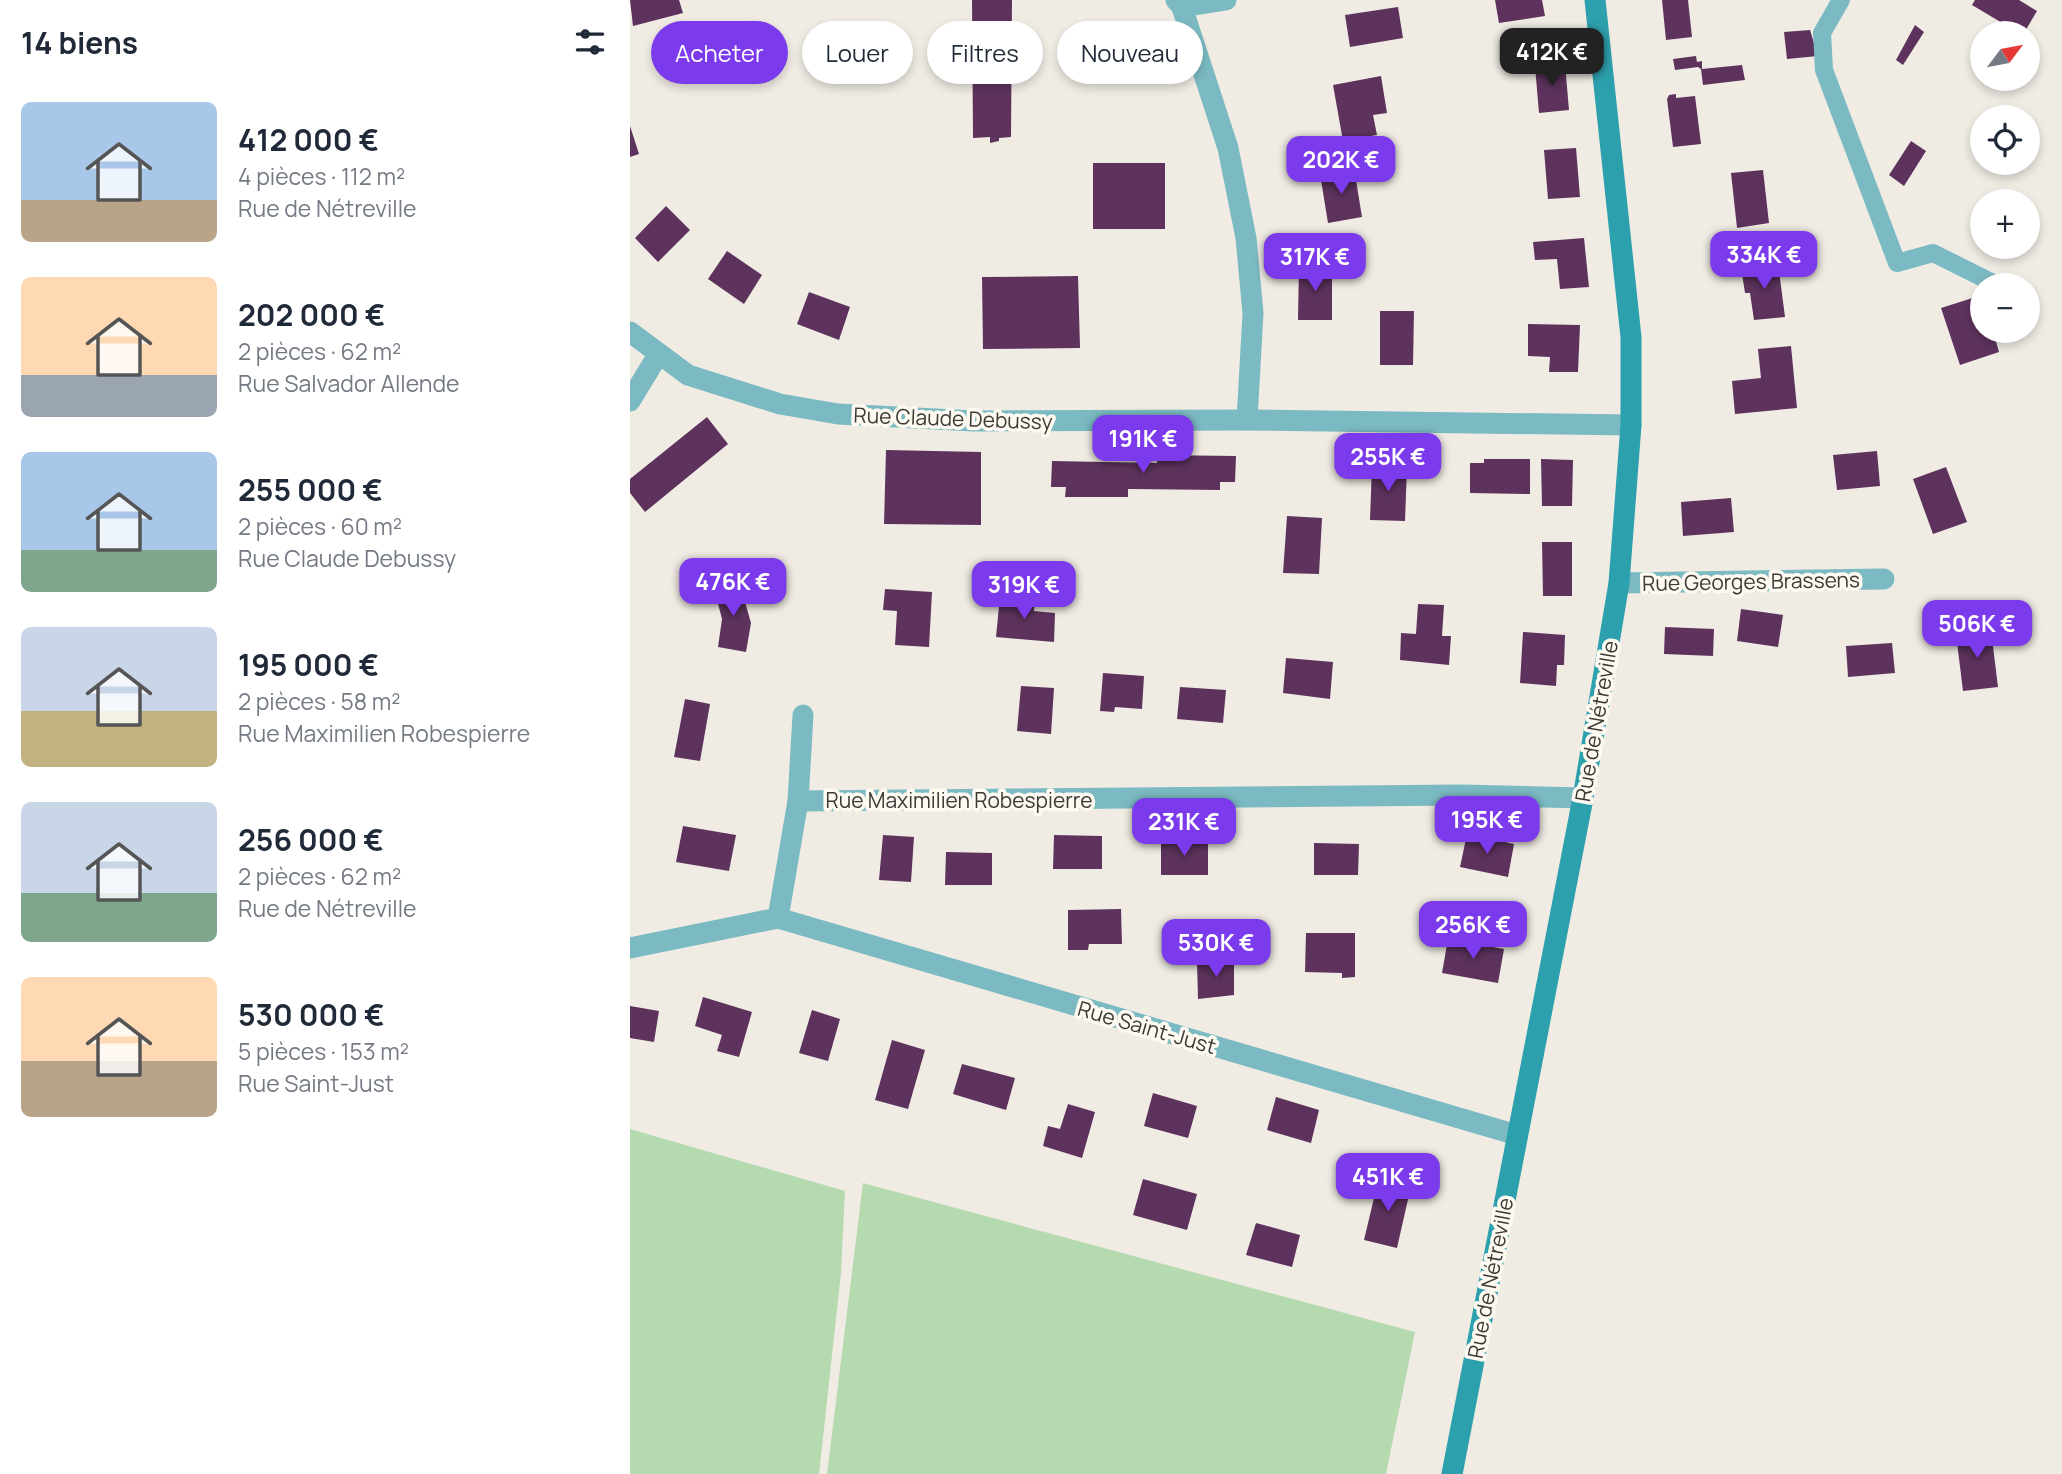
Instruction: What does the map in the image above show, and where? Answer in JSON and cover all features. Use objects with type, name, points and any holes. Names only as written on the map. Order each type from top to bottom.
[{"type":"street","points":[[1226,0],[1179,3],[1228,148],[1246,238],[1253,313],[1247,420]]},
{"type":"street","name":"Rue de Nétreville","points":[[1452,1474],[1583,798],[1619,583],[1631,425],[1631,337],[1595,0]]},
{"type":"street","name":"Rue Claude Debussy","points":[[630,332],[688,375],[780,404],[838,414],[974,421],[1247,420],[1631,425]]},
{"type":"street","points":[[630,401],[658,355]]},
{"type":"street","name":"Rue Georges Brassens","points":[[1619,583],[1884,579]]},
{"type":"street","name":"Rue Maximilien Robespierre","points":[[778,918],[798,801],[803,715]]},
{"type":"street","name":"Rue Maximilien Robespierre","points":[[798,801],[1462,795],[1583,798]]},
{"type":"street","points":[[630,948],[778,918]]},
{"type":"street","name":"Rue Saint-Just","points":[[778,918],[1517,1135]]},
{"type":"lane","points":[[1841,0],[1822,33],[1824,70],[1897,264],[1933,253],[1973,273]]},
{"type":"green space","points":[[630,1129],[845,1191],[841,1273],[819,1474],[630,1474]]},
{"type":"green space","points":[[863,1183],[1415,1332],[1386,1474],[827,1474]]},
{"type":"building","points":[[630,0],[679,0],[683,13],[633,26]]},
{"type":"building","points":[[972,0],[1012,0],[1012,21],[972,21]]},
{"type":"building","points":[[1495,0],[1542,0],[1545,16],[1499,23]]},
{"type":"building","points":[[1662,0],[1688,0],[1692,37],[1666,40]]},
{"type":"building","points":[[1975,0],[2019,0],[2037,11],[2031,21],[1999,21],[1972,5]]},
{"type":"building","points":[[1398,7],[1403,38],[1350,47],[1345,15]]},
{"type":"building","points":[[1915,25],[1924,32],[1903,65],[1896,60]]},
{"type":"building","points":[[1810,30],[1818,56],[1787,59],[1784,32]]},
{"type":"building","points":[[1696,56],[1697,62],[1702,61],[1702,69],[1742,65],[1745,80],[1703,85],[1701,69],[1698,67],[1675,70],[1673,59]]},
{"type":"building","points":[[1565,64],[1569,110],[1539,113],[1535,66]]},
{"type":"building","points":[[1381,76],[1387,113],[1373,115],[1377,135],[1343,141],[1333,85]]},
{"type":"building","points":[[973,84],[1011,84],[1011,137],[999,138],[999,141],[990,143],[990,137],[973,138]]},
{"type":"building","points":[[1676,94],[1676,98],[1695,96],[1701,144],[1673,147],[1667,99],[1669,95]]},
{"type":"building","points":[[630,126],[639,154],[630,157]]},
{"type":"building","points":[[1911,141],[1926,151],[1904,186],[1889,175]]},
{"type":"building","points":[[1576,148],[1580,197],[1548,199],[1544,150]]},
{"type":"building","points":[[1093,163],[1165,163],[1165,229],[1093,229]]},
{"type":"building","points":[[1354,168],[1362,217],[1328,223],[1320,174]]},
{"type":"building","points":[[1763,170],[1769,223],[1737,228],[1731,173]]},
{"type":"building","points":[[666,206],[690,230],[658,262],[635,238]]},
{"type":"building","points":[[1584,238],[1589,287],[1560,289],[1557,259],[1535,260],[1533,242]]},
{"type":"building","points":[[727,251],[762,275],[744,304],[708,279]]},
{"type":"building","points":[[1778,263],[1785,317],[1754,320],[1750,293],[1745,293],[1741,267]]},
{"type":"building","points":[[1299,266],[1332,267],[1332,320],[1298,320]]},
{"type":"building","points":[[1078,276],[1080,348],[983,349],[982,277]]},
{"type":"building","points":[[809,292],[850,307],[839,340],[797,324]]},
{"type":"building","points":[[1970,299],[1970,343],[1996,343],[1999,352],[1960,365],[1941,308]]},
{"type":"building","points":[[1380,311],[1414,311],[1413,365],[1380,365]]},
{"type":"building","points":[[1528,324],[1580,325],[1578,372],[1549,372],[1550,357],[1528,356]]},
{"type":"building","points":[[1791,346],[1797,408],[1735,414],[1732,381],[1761,378],[1758,349]]},
{"type":"building","points":[[707,417],[728,444],[645,512],[630,493],[630,479]]},
{"type":"building","points":[[886,450],[981,452],[981,525],[884,524]]},
{"type":"building","points":[[1877,451],[1880,486],[1837,490],[1833,455]]},
{"type":"building","points":[[1157,455],[1236,456],[1235,482],[1220,482],[1220,490],[1128,489],[1128,497],[1065,497],[1066,487],[1051,487],[1052,461],[1157,463]]},
{"type":"building","points":[[1484,459],[1530,459],[1530,494],[1470,493],[1470,463],[1484,463]]},
{"type":"building","points":[[1541,459],[1573,460],[1572,506],[1542,506]]},
{"type":"building","points":[[1372,465],[1407,467],[1405,521],[1370,520]]},
{"type":"building","points":[[1946,467],[1967,522],[1933,534],[1913,479]]},
{"type":"building","points":[[1731,498],[1734,532],[1683,536],[1681,502]]},
{"type":"building","points":[[1287,516],[1322,518],[1319,574],[1283,573]]},
{"type":"building","points":[[1542,542],[1572,542],[1572,596],[1543,596]]},
{"type":"building","points":[[739,581],[751,623],[746,652],[718,647],[722,619],[714,588]]},
{"type":"building","points":[[885,589],[932,592],[929,647],[895,645],[897,611],[883,610]]},
{"type":"building","points":[[1000,596],[1035,599],[1034,611],[1055,613],[1054,642],[996,637]]},
{"type":"building","points":[[1418,604],[1444,605],[1442,636],[1451,636],[1449,665],[1400,660],[1401,633],[1416,634]]},
{"type":"building","points":[[1741,609],[1783,615],[1778,647],[1737,641]]},
{"type":"building","points":[[1665,627],[1714,629],[1713,656],[1664,654]]},
{"type":"building","points":[[1991,630],[1998,687],[1963,691],[1956,634]]},
{"type":"building","points":[[1523,632],[1565,635],[1564,665],[1557,665],[1556,686],[1520,683]]},
{"type":"building","points":[[1892,643],[1895,673],[1848,677],[1846,646]]},
{"type":"building","points":[[1286,658],[1333,662],[1330,699],[1283,693]]},
{"type":"building","points":[[1103,673],[1144,676],[1142,709],[1115,707],[1114,712],[1100,711]]},
{"type":"building","points":[[1021,686],[1054,688],[1051,734],[1017,731]]},
{"type":"building","points":[[1180,687],[1226,690],[1223,723],[1177,719]]},
{"type":"building","points":[[685,699],[710,704],[700,761],[674,757]]},
{"type":"building","points":[[683,826],[736,835],[729,871],[676,862]]},
{"type":"building","points":[[1467,834],[1514,844],[1508,877],[1460,867]]},
{"type":"building","points":[[883,835],[914,837],[911,882],[879,880]]},
{"type":"building","points":[[1054,835],[1102,836],[1102,869],[1053,869]]},
{"type":"building","points":[[1161,840],[1208,840],[1208,875],[1161,875]]},
{"type":"building","points":[[1314,843],[1359,844],[1358,875],[1314,875]]},
{"type":"building","points":[[946,852],[992,853],[992,885],[945,885]]},
{"type":"building","points":[[1121,909],[1122,944],[1089,944],[1088,950],[1068,950],[1068,910]]},
{"type":"building","points":[[1306,933],[1355,933],[1355,977],[1342,978],[1342,973],[1305,972]]},
{"type":"building","points":[[1448,939],[1504,949],[1498,983],[1442,973]]},
{"type":"building","points":[[1220,958],[1234,958],[1234,995],[1198,999],[1197,962],[1220,962]]},
{"type":"building","points":[[703,997],[752,1012],[739,1057],[717,1051],[722,1035],[695,1026]]},
{"type":"building","points":[[630,1006],[659,1011],[654,1042],[630,1038]]},
{"type":"building","points":[[812,1010],[840,1019],[828,1061],[799,1053]]},
{"type":"building","points":[[892,1040],[925,1050],[908,1109],[875,1100]]},
{"type":"building","points":[[962,1064],[1015,1078],[1006,1110],[953,1094]]},
{"type":"building","points":[[1153,1093],[1197,1106],[1188,1138],[1144,1126]]},
{"type":"building","points":[[1276,1097],[1319,1110],[1311,1143],[1267,1130]]},
{"type":"building","points":[[1068,1104],[1095,1112],[1082,1158],[1043,1146],[1048,1126],[1060,1129]]},
{"type":"building","points":[[1379,1177],[1411,1186],[1397,1248],[1364,1240]]},
{"type":"building","points":[[1143,1179],[1197,1194],[1187,1230],[1133,1215]]},
{"type":"building","points":[[1256,1223],[1300,1235],[1292,1267],[1246,1255]]}]
